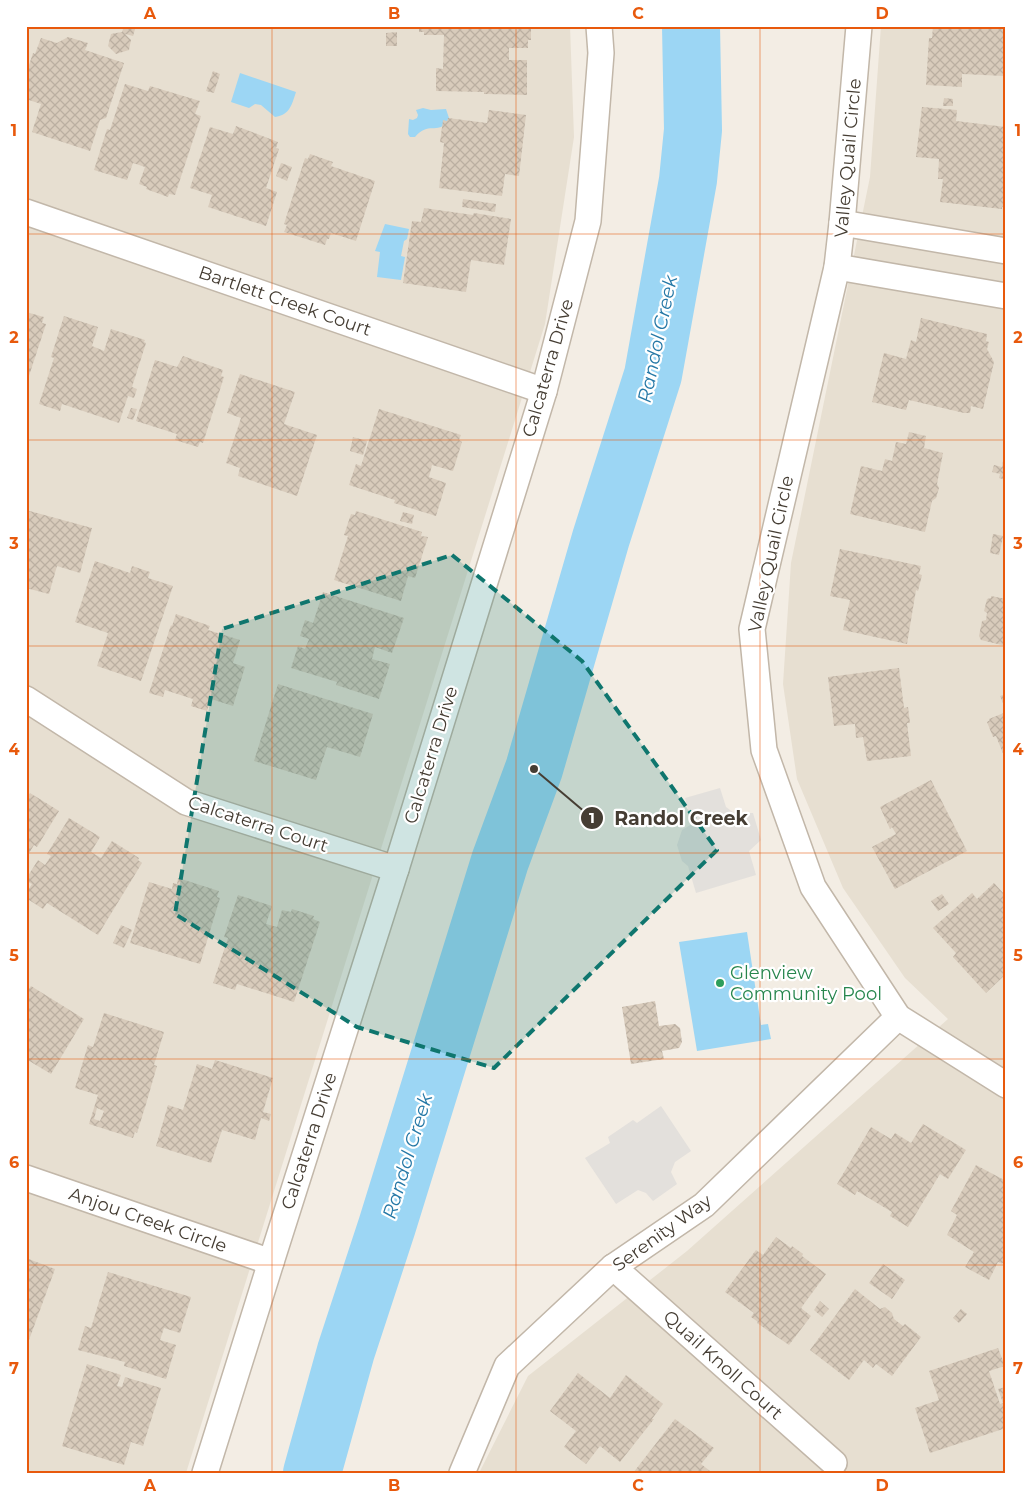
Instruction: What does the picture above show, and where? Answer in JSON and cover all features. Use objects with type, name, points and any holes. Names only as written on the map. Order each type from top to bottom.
[{"type":"street","name":"Calcaterra Drive","points":[[205,1473],[270,1262],[396,869],[544,391],[588,221],[601,53],[599,26]]},
{"type":"street","name":"Valley Quail Circle","points":[[859,26],[837,267],[752,629],[764,750],[813,887],[898,1017],[1006,1085]]},
{"type":"street","name":"Bartlett Creek Court","points":[[26,212],[544,391]]},
{"type":"street","points":[[842,223],[1006,251]]},
{"type":"street","points":[[837,267],[1006,296]]},
{"type":"street","name":"Calcaterra Court","points":[[26,699],[186,802],[396,869]]},
{"type":"street","name":"Serenity Way","points":[[462,1473],[508,1366],[613,1267],[704,1205],[898,1017]]},
{"type":"street","name":"Anjou Creek Circle","points":[[26,1178],[270,1262]]},
{"type":"street","name":"Quail Knoll Court","points":[[613,1267],[834,1463]]},
{"type":"highlighted area","points":[[452,555],[582,661],[717,850],[494,1068],[357,1027],[175,914],[222,629]]},
{"type":"shaded area","points":[[26,26],[570,26],[574,137],[545,324],[186,1473],[26,1473]]},
{"type":"shaded area","points":[[881,26],[1006,26],[1006,1473],[479,1473],[528,1376],[687,1251],[948,1019],[905,978],[843,888],[797,779],[783,684],[791,563],[870,177]]},
{"type":"shaded area","points":[[720,788],[726,807],[734,813],[753,813],[761,840],[749,851],[756,875],[696,893],[688,866],[682,861],[677,845],[682,830],[692,824],[685,798]]},
{"type":"shaded area","points":[[661,1106],[691,1151],[675,1162],[671,1172],[677,1184],[653,1201],[646,1193],[638,1190],[616,1204],[585,1158],[610,1143],[608,1137],[633,1120],[637,1123]]},
{"type":"water","points":[[240,73],[296,92],[290,108],[284,114],[275,117],[261,105],[255,104],[249,108],[231,102]]},
{"type":"water","points":[[423,108],[431,110],[446,109],[450,121],[440,127],[424,130],[415,137],[410,137],[408,134],[409,119],[417,118],[416,110]]},
{"type":"water","points":[[385,224],[409,229],[401,256],[405,257],[401,280],[377,277],[380,252],[375,251]]},
{"type":"water","name":"Glenview Community Pool","points":[[747,932],[761,1025],[768,1024],[771,1039],[697,1051],[679,942]]},
{"type":"building","points":[[124,26],[136,26],[133,36],[125,34],[131,40],[129,50],[116,54],[108,46],[111,34],[122,32]]},
{"type":"building","points":[[419,26],[531,26],[531,40],[528,40],[528,48],[509,48],[509,60],[527,60],[527,95],[436,91],[436,68],[443,69],[444,35],[424,35],[424,32],[419,32]]},
{"type":"building","points":[[933,26],[1006,26],[1004,76],[962,74],[962,87],[926,85],[929,38],[932,38]]},
{"type":"building","points":[[397,32],[397,46],[386,46],[386,33]]},
{"type":"building","points":[[68,37],[88,43],[85,50],[124,63],[106,118],[100,120],[90,151],[32,132],[41,104],[26,99],[26,74],[33,53],[35,54],[41,38],[57,43]]},
{"type":"building","points":[[213,71],[220,74],[214,93],[206,91]]},
{"type":"building","points":[[125,84],[148,91],[150,86],[200,101],[195,114],[201,116],[175,195],[169,194],[168,197],[146,189],[147,187],[139,184],[145,167],[133,163],[127,180],[94,170],[107,129],[110,130]]},
{"type":"building","points":[[944,98],[953,99],[953,106],[943,106]]},
{"type":"building","points":[[922,107],[957,110],[956,121],[1006,127],[1006,208],[940,202],[943,179],[938,179],[939,159],[916,157]]},
{"type":"building","points":[[489,110],[526,115],[519,176],[505,174],[502,196],[439,188],[444,143],[440,142],[443,120],[447,121],[448,118],[487,123]]},
{"type":"building","points":[[236,126],[278,142],[276,148],[279,149],[266,188],[277,192],[266,226],[208,207],[212,195],[190,188],[210,127],[233,134]]},
{"type":"building","points":[[310,154],[333,162],[331,166],[375,181],[356,241],[331,233],[325,245],[284,232],[287,225],[284,224],[305,158],[308,159]]},
{"type":"building","points":[[281,163],[292,167],[287,181],[276,176]]},
{"type":"building","points":[[463,199],[496,204],[495,212],[462,207]]},
{"type":"building","points":[[424,208],[511,219],[504,265],[471,260],[466,292],[403,283],[412,221],[421,222]]},
{"type":"building","points":[[26,312],[44,317],[42,323],[46,324],[27,382]]},
{"type":"building","points":[[64,316],[98,327],[92,346],[104,351],[111,329],[145,340],[144,342],[146,343],[132,387],[137,389],[134,398],[128,396],[119,423],[62,404],[60,411],[39,404],[54,358],[51,357]]},
{"type":"building","points":[[921,318],[987,334],[986,341],[989,342],[987,349],[994,362],[983,409],[971,406],[970,413],[964,413],[909,400],[906,410],[872,402],[884,353],[906,359],[911,340],[916,342]]},
{"type":"building","points":[[183,356],[223,370],[221,376],[224,377],[203,443],[200,442],[198,447],[175,440],[177,434],[136,421],[155,360],[177,367]]},
{"type":"building","points":[[240,374],[295,392],[284,424],[317,435],[297,496],[238,476],[240,468],[226,463],[241,418],[227,413]]},
{"type":"building","points":[[131,408],[137,409],[133,420],[127,418]]},
{"type":"building","points":[[379,409],[461,435],[459,440],[462,442],[453,471],[432,465],[429,477],[446,483],[436,516],[394,503],[395,500],[349,485],[356,464],[361,466]]},
{"type":"building","points":[[909,432],[926,436],[924,448],[943,453],[937,484],[939,488],[936,498],[932,501],[925,532],[850,514],[861,466],[882,471],[885,459],[892,461],[896,442],[906,444]]},
{"type":"building","points":[[353,437],[367,441],[363,455],[350,451]]},
{"type":"building","points":[[1003,461],[1006,462],[1006,480],[999,478],[1000,474],[992,472],[994,465],[1002,467]]},
{"type":"building","points":[[26,510],[92,528],[80,573],[57,566],[49,594],[26,588]]},
{"type":"building","points":[[356,511],[422,532],[421,536],[428,537],[415,578],[408,576],[401,601],[334,580],[348,536],[344,535],[351,514],[355,515]]},
{"type":"building","points":[[403,512],[414,515],[412,524],[400,521]]},
{"type":"building","points":[[993,534],[1003,536],[999,555],[990,553]]},
{"type":"building","points":[[840,549],[921,566],[919,574],[922,575],[918,591],[916,590],[907,644],[843,630],[850,600],[830,596]]},
{"type":"building","points":[[95,561],[130,573],[132,566],[150,572],[148,578],[173,586],[141,681],[97,666],[108,633],[75,622]]},
{"type":"building","points":[[323,592],[404,618],[392,653],[375,647],[372,659],[390,664],[379,699],[336,685],[337,682],[291,668],[298,646],[305,649],[309,639],[300,636],[305,620],[313,623]]},
{"type":"building","points":[[991,596],[1006,599],[1006,646],[981,640],[979,636],[982,621],[986,620],[987,613],[984,611],[987,599],[991,598]]},
{"type":"building","points":[[176,614],[210,626],[208,630],[240,640],[233,663],[245,667],[233,706],[211,699],[207,711],[191,706],[193,699],[165,690],[163,697],[149,693]]},
{"type":"building","points":[[899,668],[904,708],[908,707],[910,723],[907,723],[911,756],[867,761],[863,737],[856,738],[855,724],[834,726],[828,677]]},
{"type":"building","points":[[278,684],[373,714],[360,757],[327,747],[316,780],[254,761]]},
{"type":"building","points":[[1006,694],[1006,710],[1000,696]]},
{"type":"building","points":[[1006,712],[1006,761],[996,736],[993,737],[987,722],[989,719]]},
{"type":"building","points":[[931,780],[967,851],[895,889],[872,847],[896,834],[892,827],[890,829],[880,807]]},
{"type":"building","points":[[30,793],[59,811],[37,847],[34,845],[26,858],[26,798]]},
{"type":"building","points":[[69,818],[100,837],[91,852],[101,858],[112,841],[139,858],[138,860],[142,863],[98,935],[47,903],[43,909],[26,898],[26,893],[32,884],[26,881],[26,879],[38,860],[45,865],[51,856],[47,854]]},
{"type":"building","points":[[178,878],[219,891],[217,897],[220,898],[200,964],[130,943],[149,882],[172,889],[173,883],[177,884]]},
{"type":"building","points":[[994,883],[1006,896],[1006,955],[1003,958],[1006,960],[1006,974],[986,993],[953,957],[956,953],[933,928],[972,893],[977,899]]},
{"type":"building","points":[[942,894],[949,904],[938,911],[931,901]]},
{"type":"building","points":[[238,895],[272,906],[266,924],[277,927],[282,910],[291,912],[292,909],[314,916],[313,919],[320,922],[294,1002],[237,984],[235,990],[213,983],[228,938],[224,937]]},
{"type":"building","points":[[121,925],[132,930],[124,948],[113,943]]},
{"type":"building","points":[[31,986],[84,1019],[51,1074],[26,1059],[26,993]]},
{"type":"building","points":[[655,1001],[659,1026],[675,1024],[680,1028],[682,1042],[679,1048],[662,1051],[664,1059],[631,1064],[622,1007]]},
{"type":"building","points":[[104,1013],[164,1032],[154,1065],[157,1066],[146,1104],[137,1133],[135,1132],[133,1138],[89,1124],[98,1095],[75,1088],[88,1045],[93,1047]],"holes":[[[97,1108],[104,1111],[100,1121],[94,1119]]]},
{"type":"building","points":[[215,1060],[273,1078],[263,1112],[271,1114],[269,1121],[261,1118],[255,1140],[222,1130],[211,1163],[156,1146],[168,1105],[183,1110],[197,1064],[212,1069]]},
{"type":"building","points":[[923,1124],[966,1150],[948,1179],[940,1174],[908,1227],[890,1216],[892,1212],[857,1191],[855,1195],[837,1184],[871,1127],[891,1139],[895,1133],[911,1143]]},
{"type":"building","points":[[976,1165],[1006,1181],[1006,1258],[1002,1264],[998,1262],[989,1280],[965,1267],[974,1252],[947,1235],[957,1215],[951,1211]]},
{"type":"building","points":[[776,1237],[803,1254],[802,1256],[826,1274],[801,1308],[811,1316],[789,1345],[757,1323],[751,1317],[754,1313],[725,1292],[756,1250],[763,1255]]},
{"type":"building","points":[[26,1258],[55,1269],[29,1340],[26,1339]]},
{"type":"building","points":[[883,1264],[905,1280],[892,1299],[869,1283]]},
{"type":"building","points":[[108,1272],[191,1297],[180,1333],[164,1328],[160,1340],[176,1345],[166,1379],[124,1366],[125,1362],[78,1350],[85,1326],[91,1328]]},
{"type":"building","points":[[855,1289],[880,1309],[885,1307],[892,1313],[894,1319],[903,1326],[905,1324],[921,1337],[892,1376],[876,1364],[873,1368],[864,1360],[849,1380],[810,1350]]},
{"type":"building","points":[[820,1301],[829,1309],[822,1317],[814,1310]]},
{"type":"building","points":[[961,1309],[967,1314],[959,1323],[953,1318]]},
{"type":"building","points":[[998,1348],[1005,1366],[989,1371],[1000,1404],[1003,1403],[998,1389],[1006,1387],[1006,1428],[930,1453],[915,1408],[939,1400],[929,1371]]},
{"type":"building","points":[[87,1364],[121,1375],[117,1386],[122,1387],[125,1377],[161,1388],[143,1446],[131,1442],[124,1465],[62,1446]]},
{"type":"building","points":[[578,1373],[610,1398],[626,1375],[663,1404],[652,1419],[654,1419],[620,1462],[600,1446],[586,1464],[564,1447],[576,1431],[550,1411]]},
{"type":"building","points":[[675,1419],[714,1448],[701,1464],[710,1471],[709,1473],[633,1473]]},
{"type":"waterway","name":"Randol Creek","points":[[312,1473],[346,1351],[387,1226],[500,861],[534,769],[601,538],[653,375],[688,180],[693,130],[691,26]]},
{"type":"place","name":"Randol Creek","points":[[534,769]]},
{"type":"place","name":"Glenview Community Pool","points":[[720,983]]}]
